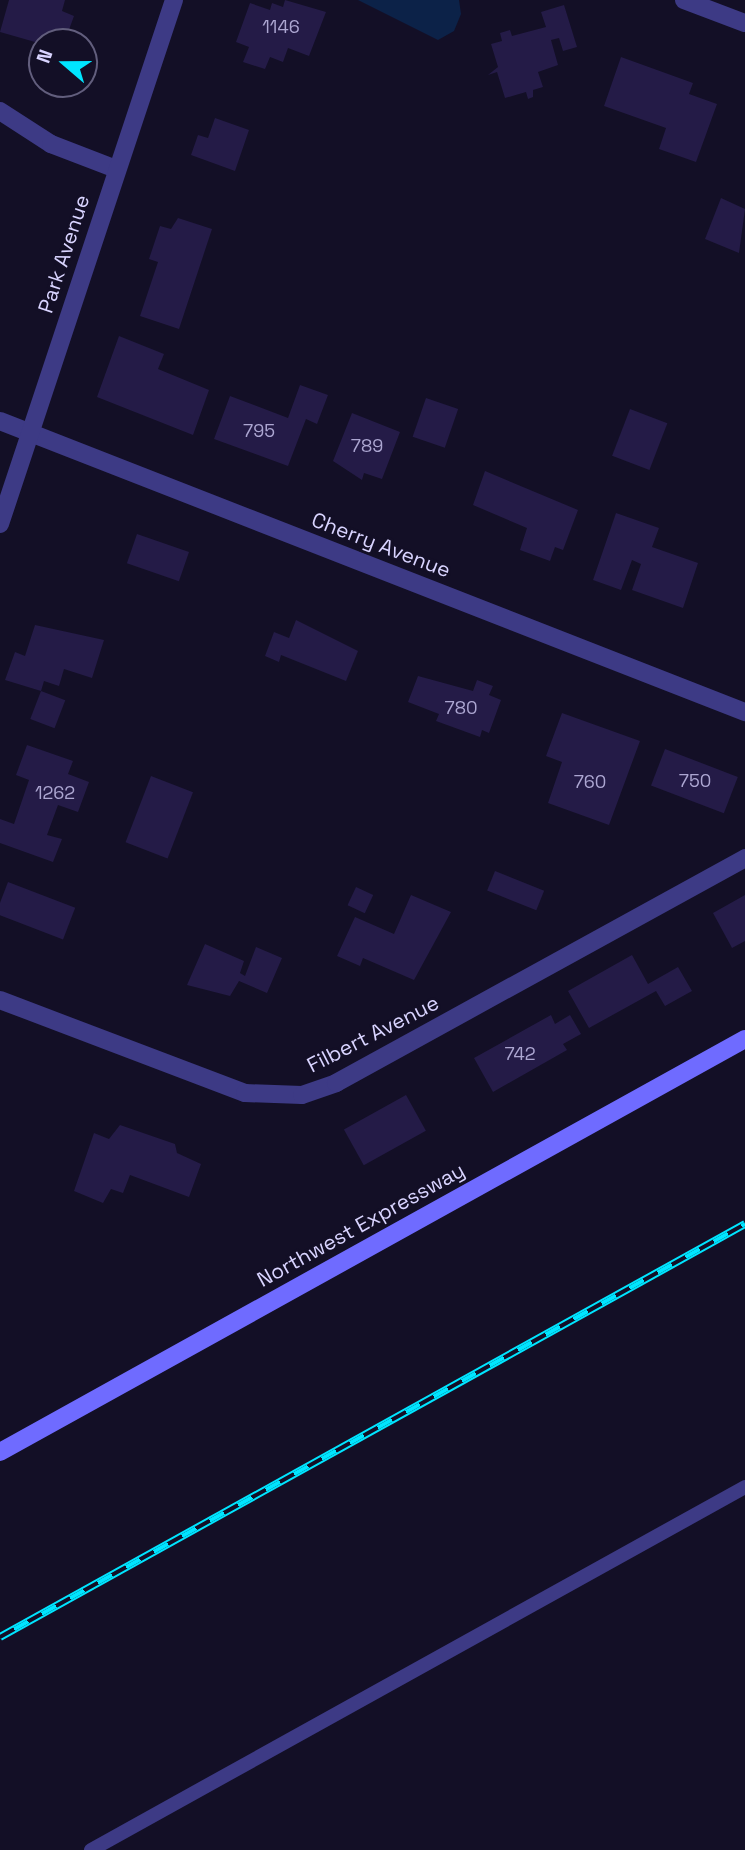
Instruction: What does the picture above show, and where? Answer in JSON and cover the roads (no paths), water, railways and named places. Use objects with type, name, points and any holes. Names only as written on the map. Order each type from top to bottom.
[{"type":"main road","name":"Northwest Expressway","points":[[0,1452],[745,1039]]},
{"type":"street","name":"Park Avenue","points":[[0,524],[174,0]]},
{"type":"street","points":[[684,0],[745,23]]},
{"type":"street","points":[[0,111],[51,144],[116,169]]},
{"type":"street","name":"Cherry Avenue","points":[[0,421],[745,712]]},
{"type":"street","name":"Filbert Avenue","points":[[0,1000],[245,1093],[276,1098],[302,1095],[336,1083],[745,858]]},
{"type":"lane","points":[[91,1850],[745,1487]]},
{"type":"water","points":[[358,0],[459,0],[461,14],[454,31],[438,40]]},
{"type":"railway","points":[[0,1637],[745,1224]]}]
